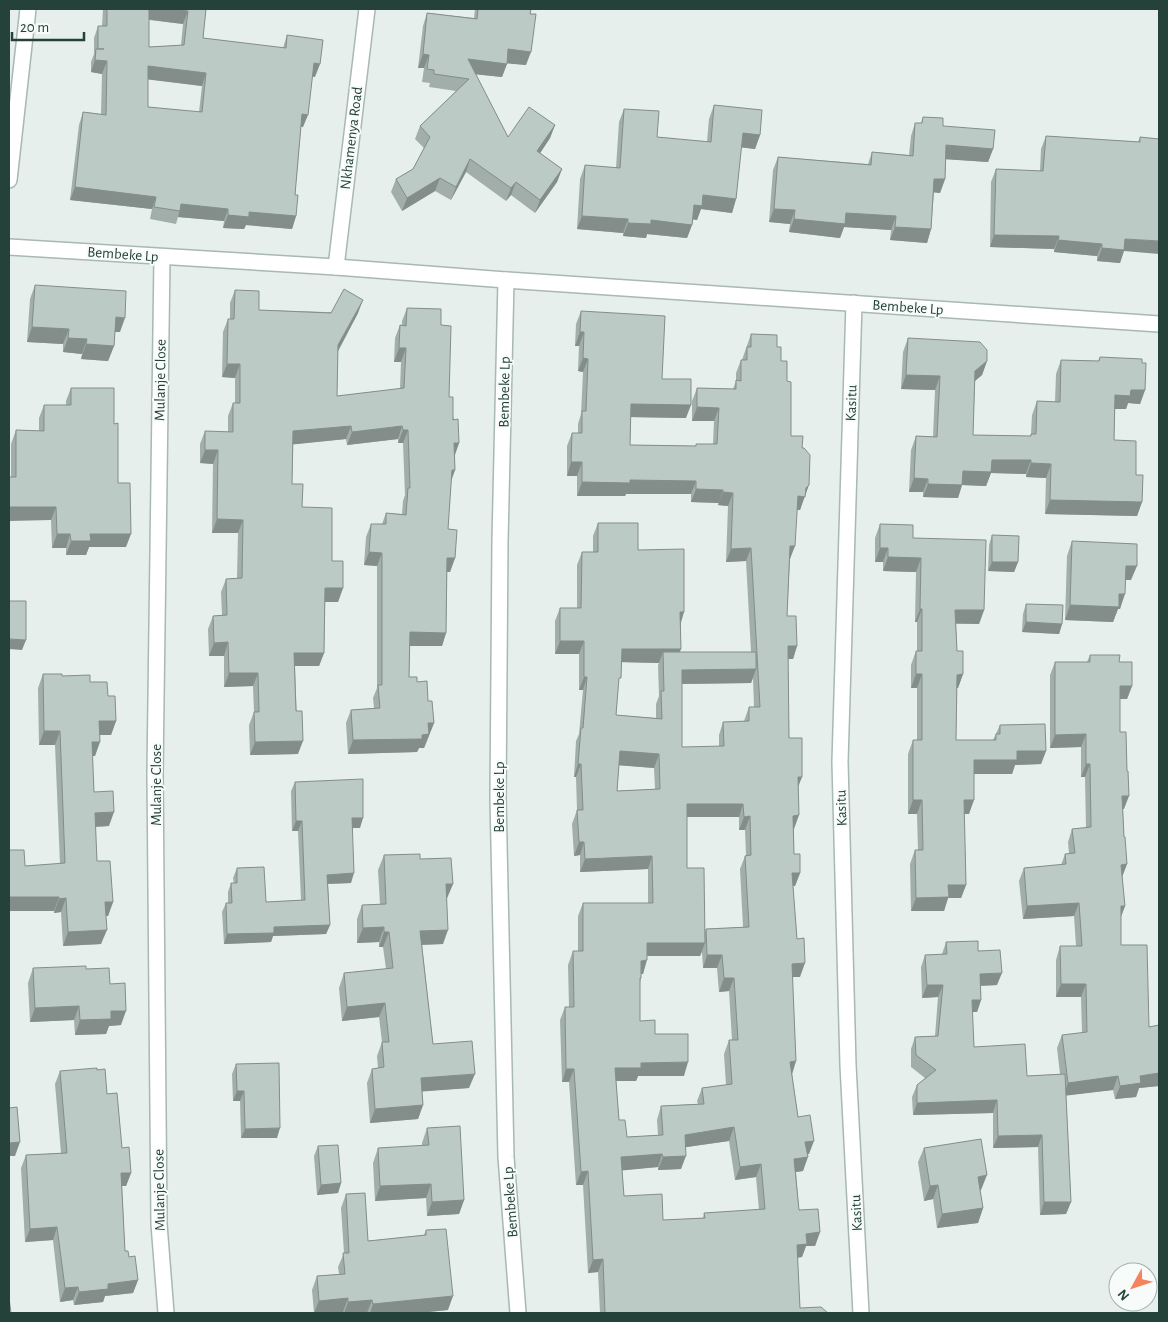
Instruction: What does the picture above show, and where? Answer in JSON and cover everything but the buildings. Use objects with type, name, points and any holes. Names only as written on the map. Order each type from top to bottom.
[{"type":"street","points":[[9,180],[28,9]]},
{"type":"street","name":"Nkhamenya Road","points":[[336,267],[367,9]]},
{"type":"street","name":"Bembeke Lp","points":[[9,247],[336,267],[1159,324]]},
{"type":"street","name":"Mulanje Close","points":[[162,257],[155,773],[159,1224],[166,1313]]},
{"type":"street","name":"Bembeke Lp","points":[[506,280],[500,541],[498,799],[506,1157],[518,1313]]},
{"type":"street","name":"Kasitu","points":[[854,303],[840,762],[848,1066],[861,1313]]}]
